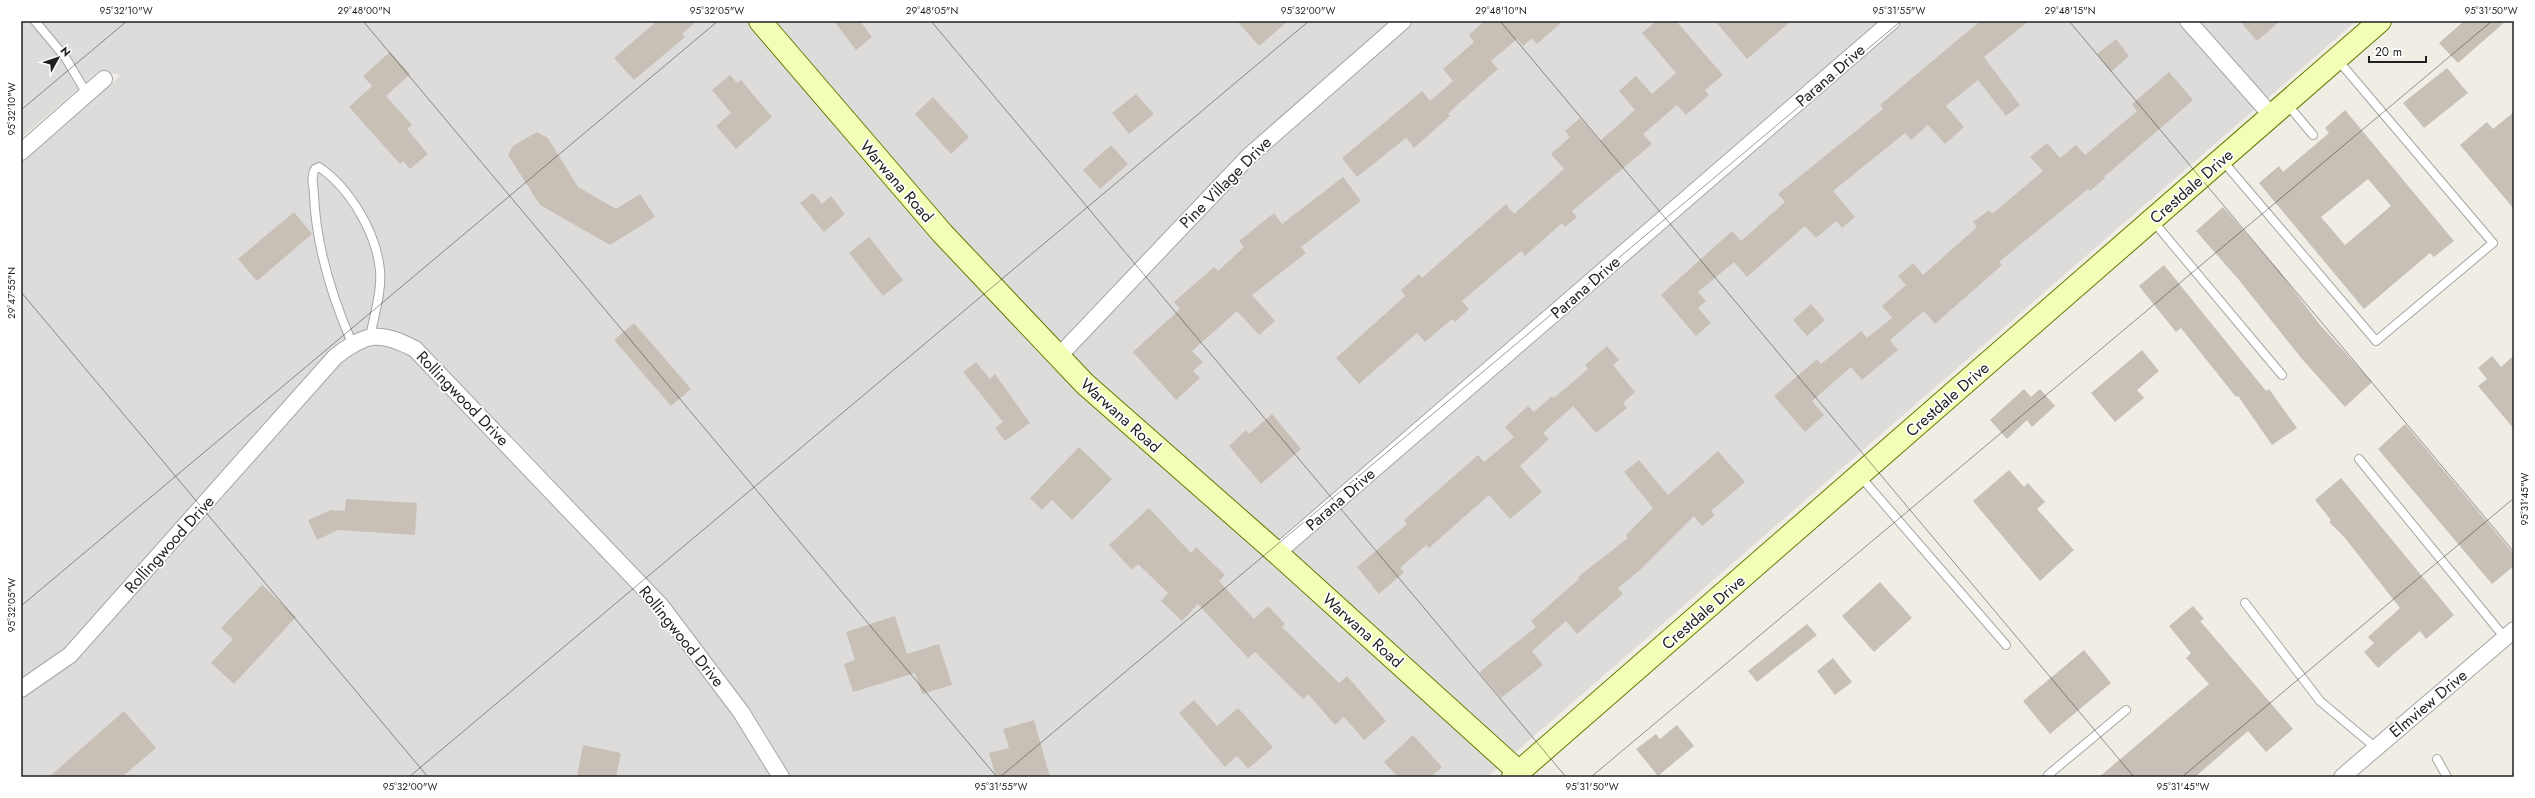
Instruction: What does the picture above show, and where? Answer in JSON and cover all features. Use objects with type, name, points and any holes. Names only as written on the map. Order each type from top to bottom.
[{"type":"street","name":"Warwana Road","points":[[760,21],[942,233],[1086,384],[1278,553],[1516,774]]},
{"type":"street","name":"Pine Village Drive","points":[[1059,356],[1249,156],[1403,21]]},
{"type":"street","name":"Parana Drive","points":[[1278,553],[1892,21]]},
{"type":"street","points":[[2188,21],[2279,110]]},
{"type":"street","name":"Crestdale Drive","points":[[1516,774],[2380,21]]},
{"type":"street","points":[[21,152],[104,79]]},
{"type":"street","name":"Rollingwood Drive","points":[[21,689],[70,655],[335,357],[352,343],[370,337],[391,336],[415,349],[656,601],[725,689],[781,777]]},
{"type":"street","name":"Elmview Drive","points":[[2342,777],[2509,634]]},
{"type":"lane","points":[[35,21],[65,57],[88,94]]},
{"type":"lane","points":[[2221,159],[2376,341],[2493,243],[2337,59]]},
{"type":"lane","points":[[2279,110],[2314,135]]},
{"type":"lane","points":[[352,343],[331,287],[322,253],[314,211],[312,174],[315,169],[319,167],[339,186],[368,228],[376,248],[380,272],[370,337]]},
{"type":"lane","points":[[2153,220],[2282,375]]},
{"type":"lane","points":[[2358,459],[2509,634]]},
{"type":"lane","points":[[1860,475],[2006,645]]},
{"type":"lane","points":[[2245,603],[2320,701],[2376,748]]},
{"type":"lane","points":[[2051,777],[2048,774],[2126,710]]},
{"type":"lane","points":[[2437,759],[2447,777]]},
{"type":"shaded area","points":[[21,21],[2356,21],[1487,777],[21,777],[21,162],[121,75],[99,71],[21,138]]},
{"type":"building","points":[[657,21],[697,21],[682,34],[685,37],[634,80],[614,58]]},
{"type":"building","points":[[834,21],[860,21],[872,37],[856,50]]},
{"type":"building","points":[[1237,21],[1288,21],[1259,46]]},
{"type":"building","points":[[1484,21],[1563,21],[1537,44],[1532,38],[1523,46],[1517,39],[1491,61],[1498,69],[1457,105],[1448,114],[1450,116],[1414,148],[1406,138],[1357,177],[1342,158],[1422,91],[1430,101],[1453,81],[1443,69],[1474,42],[1469,35]]},
{"type":"building","points":[[1656,21],[1676,21],[1723,75],[1705,90],[1709,95],[1686,115],[1677,105],[1643,134],[1652,144],[1572,211],[1577,217],[1565,227],[1562,223],[1525,256],[1521,251],[1462,301],[1469,309],[1455,322],[1452,319],[1425,342],[1417,333],[1359,384],[1336,358],[1405,296],[1401,290],[1419,274],[1422,278],[1506,204],[1514,214],[1564,169],[1551,154],[1570,137],[1565,131],[1580,118],[1600,141],[1635,110],[1619,91],[1636,76],[1652,94],[1676,73],[1642,33]]},
{"type":"building","points":[[1715,21],[1791,21],[1747,59]]},
{"type":"building","points":[[1980,21],[2029,21],[1984,57],[2020,105],[2006,116],[1978,80],[1946,106],[1964,127],[1945,144],[1928,125],[1911,140],[1905,133],[1833,191],[1855,217],[1842,228],[1836,221],[1816,238],[1805,226],[1747,277],[1734,262],[1698,292],[1706,301],[1698,308],[1711,323],[1696,336],[1661,295],[1732,231],[1741,241],[1785,202],[1778,194],[1883,109],[1880,105]]},
{"type":"building","points":[[2240,21],[2280,21],[2257,41]]},
{"type":"building","points":[[2464,21],[2506,21],[2458,63],[2439,43]]},
{"type":"building","points":[[2116,39],[2129,56],[2111,72],[2097,54]]},
{"type":"building","points":[[390,52],[410,74],[386,96],[412,125],[407,129],[428,154],[410,169],[403,161],[400,164],[349,107],[372,86],[363,76]]},
{"type":"building","points":[[2447,68],[2468,93],[2424,128],[2403,103]]},
{"type":"building","points":[[2169,72],[2193,100],[2104,177],[2105,178],[2090,191],[2088,189],[1999,262],[2002,265],[1935,324],[1924,311],[1890,340],[1898,350],[1862,380],[1851,367],[1812,401],[1824,415],[1805,432],[1774,396],[1817,359],[1821,364],[1861,331],[1867,338],[1892,318],[1882,306],[1906,285],[1898,276],[1913,263],[1923,275],[1977,227],[1973,222],[1989,210],[1992,214],[2043,171],[2030,157],[2047,143],[2060,158],[2076,145],[2085,155],[2137,111],[2132,104]]},
{"type":"building","points":[[730,75],[737,83],[741,80],[772,117],[736,149],[716,126],[731,113],[712,90]]},
{"type":"building","points":[[1136,94],[1154,114],[1129,134],[1112,113]]},
{"type":"building","points":[[933,97],[969,137],[951,154],[915,114]]},
{"type":"building","points":[[2345,110],[2454,241],[2434,257],[2430,253],[2364,309],[2259,183],[2279,166],[2283,172],[2329,133],[2325,128]],"holes":[[[2368,179],[2391,206],[2345,245],[2321,217]]]},
{"type":"building","points":[[2514,112],[2514,209],[2460,145],[2487,122],[2493,129]]},
{"type":"building","points":[[537,132],[548,138],[578,187],[616,209],[640,194],[655,217],[610,245],[540,205],[508,155],[513,146]]},
{"type":"building","points":[[1111,145],[1128,164],[1100,189],[1083,170]]},
{"type":"building","points":[[1343,177],[1361,201],[1301,247],[1306,253],[1252,295],[1275,321],[1259,335],[1237,311],[1192,351],[1203,362],[1193,371],[1200,378],[1176,400],[1133,352],[1180,309],[1174,302],[1214,267],[1218,271],[1244,247],[1239,241],[1274,213],[1282,224]]},
{"type":"building","points":[[813,193],[822,204],[831,196],[845,214],[824,232],[800,203]]},
{"type":"building","points":[[2223,207],[2279,271],[2320,325],[2372,382],[2345,407],[2302,359],[2239,280],[2196,231]]},
{"type":"building","points":[[294,212],[312,234],[257,281],[238,259]]},
{"type":"building","points":[[869,237],[903,280],[883,296],[849,253]]},
{"type":"building","points":[[2164,265],[2266,391],[2269,389],[2297,428],[2272,445],[2238,396],[2236,397],[2181,328],[2176,332],[2139,286]]},
{"type":"building","points":[[1811,304],[1825,320],[1807,336],[1793,320]]},
{"type":"building","points":[[634,323],[691,389],[671,406],[614,340]]},
{"type":"building","points":[[1607,346],[1619,360],[1613,365],[1635,392],[1623,403],[1627,408],[1596,433],[1573,406],[1543,433],[1549,439],[1520,466],[1542,492],[1510,519],[1489,495],[1429,548],[1426,545],[1400,568],[1404,572],[1379,594],[1357,567],[1407,524],[1404,520],[1478,455],[1484,462],[1514,437],[1505,427],[1528,406],[1534,412],[1552,396],[1554,398],[1588,369],[1585,365]]},
{"type":"building","points":[[2142,350],[2159,371],[2137,390],[2144,398],[2115,422],[2091,393]]},
{"type":"building","points":[[2514,355],[2514,429],[2478,386],[2487,379],[2478,368],[2492,356],[2501,367]]},
{"type":"building","points":[[976,362],[990,379],[995,374],[1030,423],[1005,441],[995,428],[1003,422],[963,372]]},
{"type":"building","points":[[2024,389],[2031,397],[2040,389],[2055,406],[2032,427],[2027,420],[2007,439],[1990,420]]},
{"type":"building","points":[[1272,414],[1301,449],[1261,484],[1229,446],[1246,430],[1249,434]]},
{"type":"building","points":[[2405,424],[2514,554],[2514,566],[2492,584],[2378,449]]},
{"type":"building","points":[[1079,447],[1112,479],[1072,520],[1052,500],[1042,510],[1030,498]]},
{"type":"building","points":[[1718,451],[1745,482],[1711,511],[1715,515],[1702,526],[1694,516],[1641,569],[1618,588],[1623,594],[1577,634],[1566,621],[1532,651],[1543,665],[1501,698],[1480,673],[1482,670],[1536,627],[1531,621],[1579,579],[1578,577],[1628,538],[1626,535],[1653,508],[1624,472],[1639,460],[1668,495]]},
{"type":"building","points":[[2009,470],[2024,487],[2028,483],[2045,502],[2037,509],[2074,550],[2040,581],[1973,501]]},
{"type":"building","points":[[2341,478],[2454,615],[2426,639],[2420,631],[2378,668],[2364,652],[2374,643],[2368,637],[2400,608],[2345,538],[2329,522],[2331,520],[2315,500]]},
{"type":"building","points":[[346,499],[417,503],[415,535],[338,530],[317,540],[308,520],[331,510],[345,511]]},
{"type":"building","points":[[1149,508],[1191,553],[1196,547],[1225,575],[1219,581],[1254,619],[1268,606],[1285,624],[1282,627],[1339,683],[1347,676],[1386,721],[1364,740],[1344,717],[1335,725],[1308,694],[1303,699],[1255,652],[1248,658],[1198,604],[1182,621],[1161,601],[1168,593],[1138,564],[1132,570],[1109,545]]},
{"type":"building","points":[[1880,582],[1912,618],[1874,652],[1842,616]]},
{"type":"building","points":[[262,585],[296,617],[234,684],[211,663],[233,639],[221,628]]},
{"type":"building","points":[[2193,606],[2204,619],[2200,621],[2293,729],[2266,752],[2248,731],[2195,777],[2099,777],[2209,684],[2186,658],[2191,653],[2169,626]]},
{"type":"building","points":[[895,616],[907,654],[939,644],[952,685],[922,694],[915,673],[853,692],[844,664],[855,660],[846,632]]},
{"type":"building","points":[[1807,624],[1817,635],[1757,682],[1748,671]]},
{"type":"building","points":[[2084,650],[2111,683],[2050,734],[2023,701]]},
{"type":"building","points":[[1833,658],[1852,682],[1835,695],[1817,671]]},
{"type":"building","points":[[1194,700],[1217,726],[1238,708],[1273,747],[1248,769],[1237,756],[1225,767],[1179,713]]},
{"type":"building","points":[[124,711],[156,748],[122,777],[49,777]]},
{"type":"building","points":[[1034,720],[1050,777],[996,777],[989,753],[1009,748],[1003,729]]},
{"type":"building","points":[[1677,725],[1694,746],[1658,776],[1636,749],[1656,734],[1660,739]]},
{"type":"building","points":[[1413,735],[1442,767],[1431,777],[1398,777],[1384,762]]},
{"type":"building","points":[[583,745],[621,753],[616,777],[577,777]]}]
